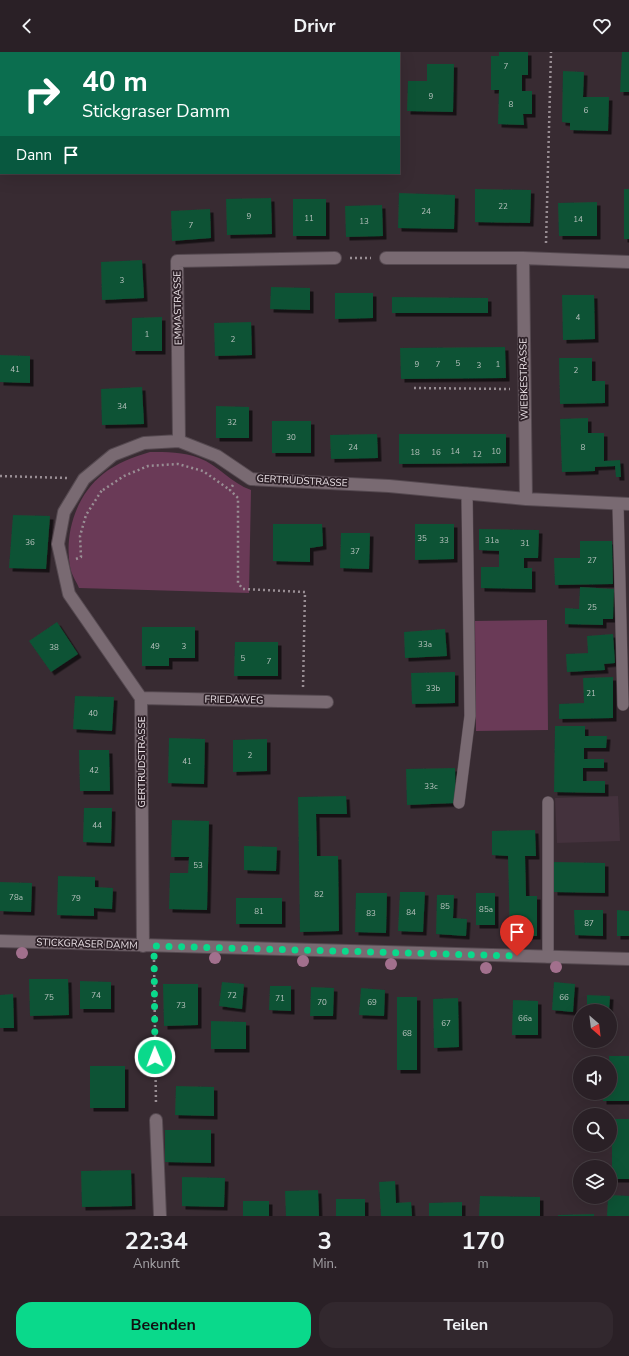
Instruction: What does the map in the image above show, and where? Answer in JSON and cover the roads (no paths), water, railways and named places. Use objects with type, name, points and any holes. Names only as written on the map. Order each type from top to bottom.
[{"type":"street","name":"EMMASTRASSE","points":[[179,441],[177,261],[335,258]]},
{"type":"street","points":[[386,258],[523,258],[629,262]]},
{"type":"street","name":"WIEBKESTRASSE","points":[[523,258],[526,499]]},
{"type":"street","name":"GERTRUDSTRASSE","points":[[148,946],[142,698],[70,594],[58,544],[64,512],[86,477],[113,456],[144,444],[179,441],[217,456],[251,479],[389,486],[526,499],[624,504]]},
{"type":"street","name":"FRIEDAWEG","points":[[142,698],[327,702]]},
{"type":"street","name":"STICKGRASER DAMM","points":[[0,941],[629,959]]},
{"type":"street","points":[[156,1120],[160,1216]]},
{"type":"lane","points":[[459,803],[470,716],[467,493]]},
{"type":"lane","points":[[623,705],[624,504]]},
{"type":"lane","points":[[548,802],[548,957]]}]
